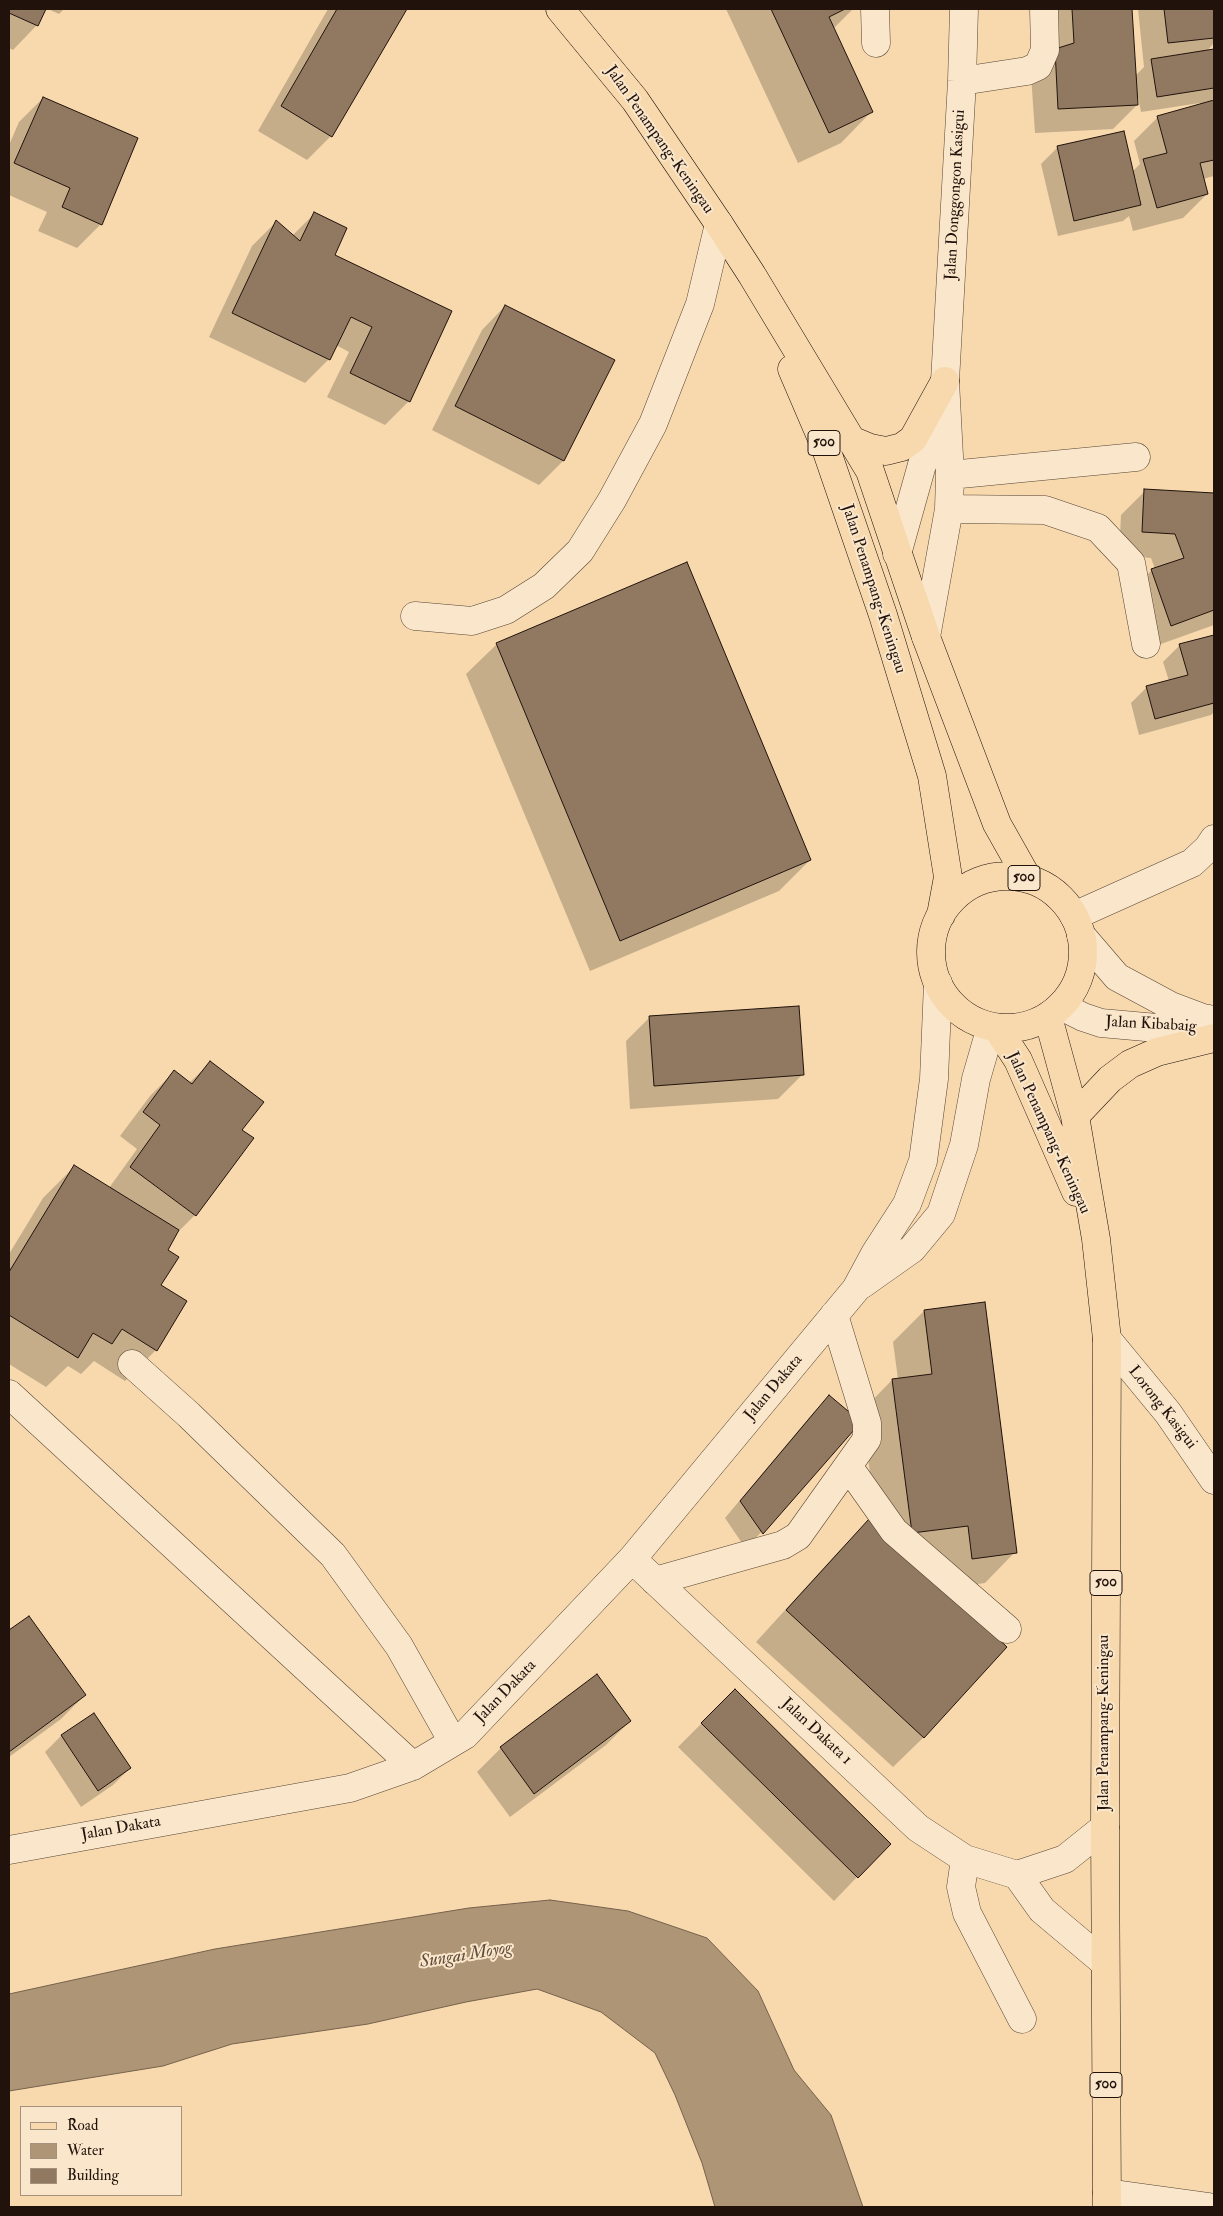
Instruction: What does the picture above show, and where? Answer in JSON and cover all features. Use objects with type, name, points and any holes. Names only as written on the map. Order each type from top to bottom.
[{"type":"main road","name":"Jalan Penampang-Keningau","points":[[560,9],[635,100],[719,224],[752,275],[870,471],[926,637],[997,824],[1028,879]]},
{"type":"main road","name":"Jalan Penampang-Keningau","points":[[752,275],[825,446],[883,615],[932,776],[948,877],[941,915]]},
{"type":"main road","points":[[853,441],[870,448],[886,451],[902,447],[913,439],[945,380]]},
{"type":"main road","points":[[883,615],[897,554]]},
{"type":"main road","name":"500","points":[[1054,1012],[1032,1024],[1015,1029],[994,1028],[968,1018],[950,1003],[938,983],[931,961],[933,937],[941,915],[956,895],[978,881],[1003,876],[1028,879],[1046,887],[1062,899],[1078,925]]},
{"type":"main road","points":[[1054,1012],[1073,991],[1080,973],[1083,954],[1078,925]]},
{"type":"main road","name":"Jalan Penampang-Keningau","points":[[1054,1012],[1075,1116],[1096,1240],[1107,1339],[1105,1827],[1107,2200]]},
{"type":"main road","name":"Jalan Penampang-Keningau","points":[[994,1028],[1018,1060],[1096,1240]]},
{"type":"main road","points":[[1075,1116],[1110,1079],[1130,1064],[1157,1052],[1214,1038]]},
{"type":"street","points":[[875,9],[876,43]]},
{"type":"street","name":"Jalan Donggongon Kasigui","points":[[926,637],[949,509],[950,476],[945,380],[962,81],[964,9]]},
{"type":"street","points":[[962,81],[1027,71],[1038,66],[1045,50],[1044,9]]},
{"type":"street","points":[[415,616],[472,621],[506,610],[544,586],[580,551],[612,500],[654,424],[700,304],[719,224]]},
{"type":"street","name":"Jalan Donggongon Kasigui","points":[[897,554],[945,380]]},
{"type":"street","points":[[950,476],[1136,457]]},
{"type":"street","points":[[949,509],[1045,510],[1098,528],[1131,563],[1146,644]]},
{"type":"street","points":[[1078,925],[1192,862],[1208,848],[1214,839]]},
{"type":"street","name":"Jalan Kibabaig","points":[[1078,925],[1117,977],[1171,1006],[1203,1018],[1214,1020]]},
{"type":"street","name":"Jalan Dakata","points":[[9,1850],[350,1788],[413,1766],[465,1735],[632,1560],[856,1289],[876,1252],[907,1204],[923,1161],[934,1079],[938,983]]},
{"type":"street","name":"Jalan Kibabaig","points":[[1054,1012],[1082,1017],[1101,1023],[1168,1029],[1214,1028]]},
{"type":"street","name":"Jalan Dakata","points":[[856,1289],[912,1249],[941,1214],[964,1146],[976,1079],[994,1028]]},
{"type":"street","points":[[934,1079],[976,1079]]},
{"type":"street","points":[[655,1581],[783,1545],[798,1536],[867,1439],[867,1423],[834,1315]]},
{"type":"street","name":"Lorong Kasigui","points":[[1107,1339],[1210,1463]]},
{"type":"street","points":[[132,1364],[189,1415],[333,1556],[399,1646],[453,1742]]},
{"type":"street","points":[[9,1394],[413,1766]]},
{"type":"street","points":[[848,1466],[894,1530],[1007,1629]]},
{"type":"street","name":"Jalan Dakata 1","points":[[632,1560],[918,1828],[965,1859],[1017,1875]]},
{"type":"street","points":[[1105,1827],[1064,1858],[1017,1875],[1042,1910],[1106,1963]]},
{"type":"street","points":[[965,1859],[961,1887],[967,1913],[1022,2019]]},
{"type":"street","points":[[1107,2200],[1209,2207]]},
{"type":"water","name":"Sungai Moyog","points":[[550,1900],[628,1911],[707,1938],[758,1991],[794,2070],[831,2115],[863,2207],[715,2207],[702,2163],[675,2095],[655,2053],[601,2012],[537,1989],[466,2002],[368,2024],[232,2044],[163,2066],[9,2091],[9,1994],[215,1949],[469,1908]]},
{"type":"building","points":[[9,9],[46,9],[38,26],[9,13]]},
{"type":"building","points":[[337,9],[407,9],[332,137],[281,106]]},
{"type":"building","points":[[771,9],[845,9],[829,17],[873,112],[829,133]]},
{"type":"building","points":[[1072,9],[1132,9],[1138,105],[1058,109],[1055,49],[1074,43]]},
{"type":"building","points":[[1164,9],[1214,9],[1214,38],[1168,43]]},
{"type":"building","points":[[1214,49],[1214,88],[1157,97],[1151,59]]},
{"type":"building","points":[[43,97],[138,138],[102,225],[62,207],[70,188],[14,163]]},
{"type":"building","points":[[1214,100],[1214,160],[1200,163],[1208,194],[1157,208],[1143,159],[1167,153],[1157,116]]},
{"type":"building","points":[[1124,131],[1141,205],[1074,221],[1057,146]]},
{"type":"building","points":[[314,212],[347,228],[335,255],[452,311],[410,402],[350,373],[372,327],[351,317],[330,360],[232,313],[276,220],[300,241]]},
{"type":"building","points":[[505,305],[615,360],[564,461],[455,406]]},
{"type":"building","points":[[1144,489],[1214,493],[1214,610],[1171,626],[1151,569],[1184,558],[1175,534],[1142,532]]},
{"type":"building","points":[[687,562],[811,860],[620,941],[496,643]]},
{"type":"building","points":[[1214,635],[1214,703],[1155,719],[1146,686],[1188,675],[1179,644]]},
{"type":"building","points":[[799,1006],[804,1075],[654,1086],[649,1016]]},
{"type":"building","points":[[210,1061],[264,1102],[242,1130],[254,1138],[196,1216],[130,1167],[160,1125],[143,1112],[174,1070],[192,1084]]},
{"type":"building","points":[[74,1165],[179,1230],[168,1250],[179,1257],[161,1285],[187,1301],[157,1351],[122,1329],[112,1344],[93,1333],[78,1358],[9,1315],[9,1272]]},
{"type":"building","points":[[985,1302],[1017,1553],[972,1559],[968,1526],[912,1533],[892,1379],[932,1374],[924,1310]]},
{"type":"building","points":[[829,1395],[861,1422],[763,1534],[740,1501]]},
{"type":"building","points":[[869,1519],[1007,1647],[924,1738],[786,1610]]},
{"type":"building","points":[[29,1616],[86,1695],[9,1752],[9,1630]]},
{"type":"building","points":[[597,1674],[631,1721],[534,1794],[500,1747]]},
{"type":"building","points":[[735,1689],[891,1844],[858,1878],[701,1723]]},
{"type":"building","points":[[94,1713],[131,1768],[98,1791],[61,1735]]}]
